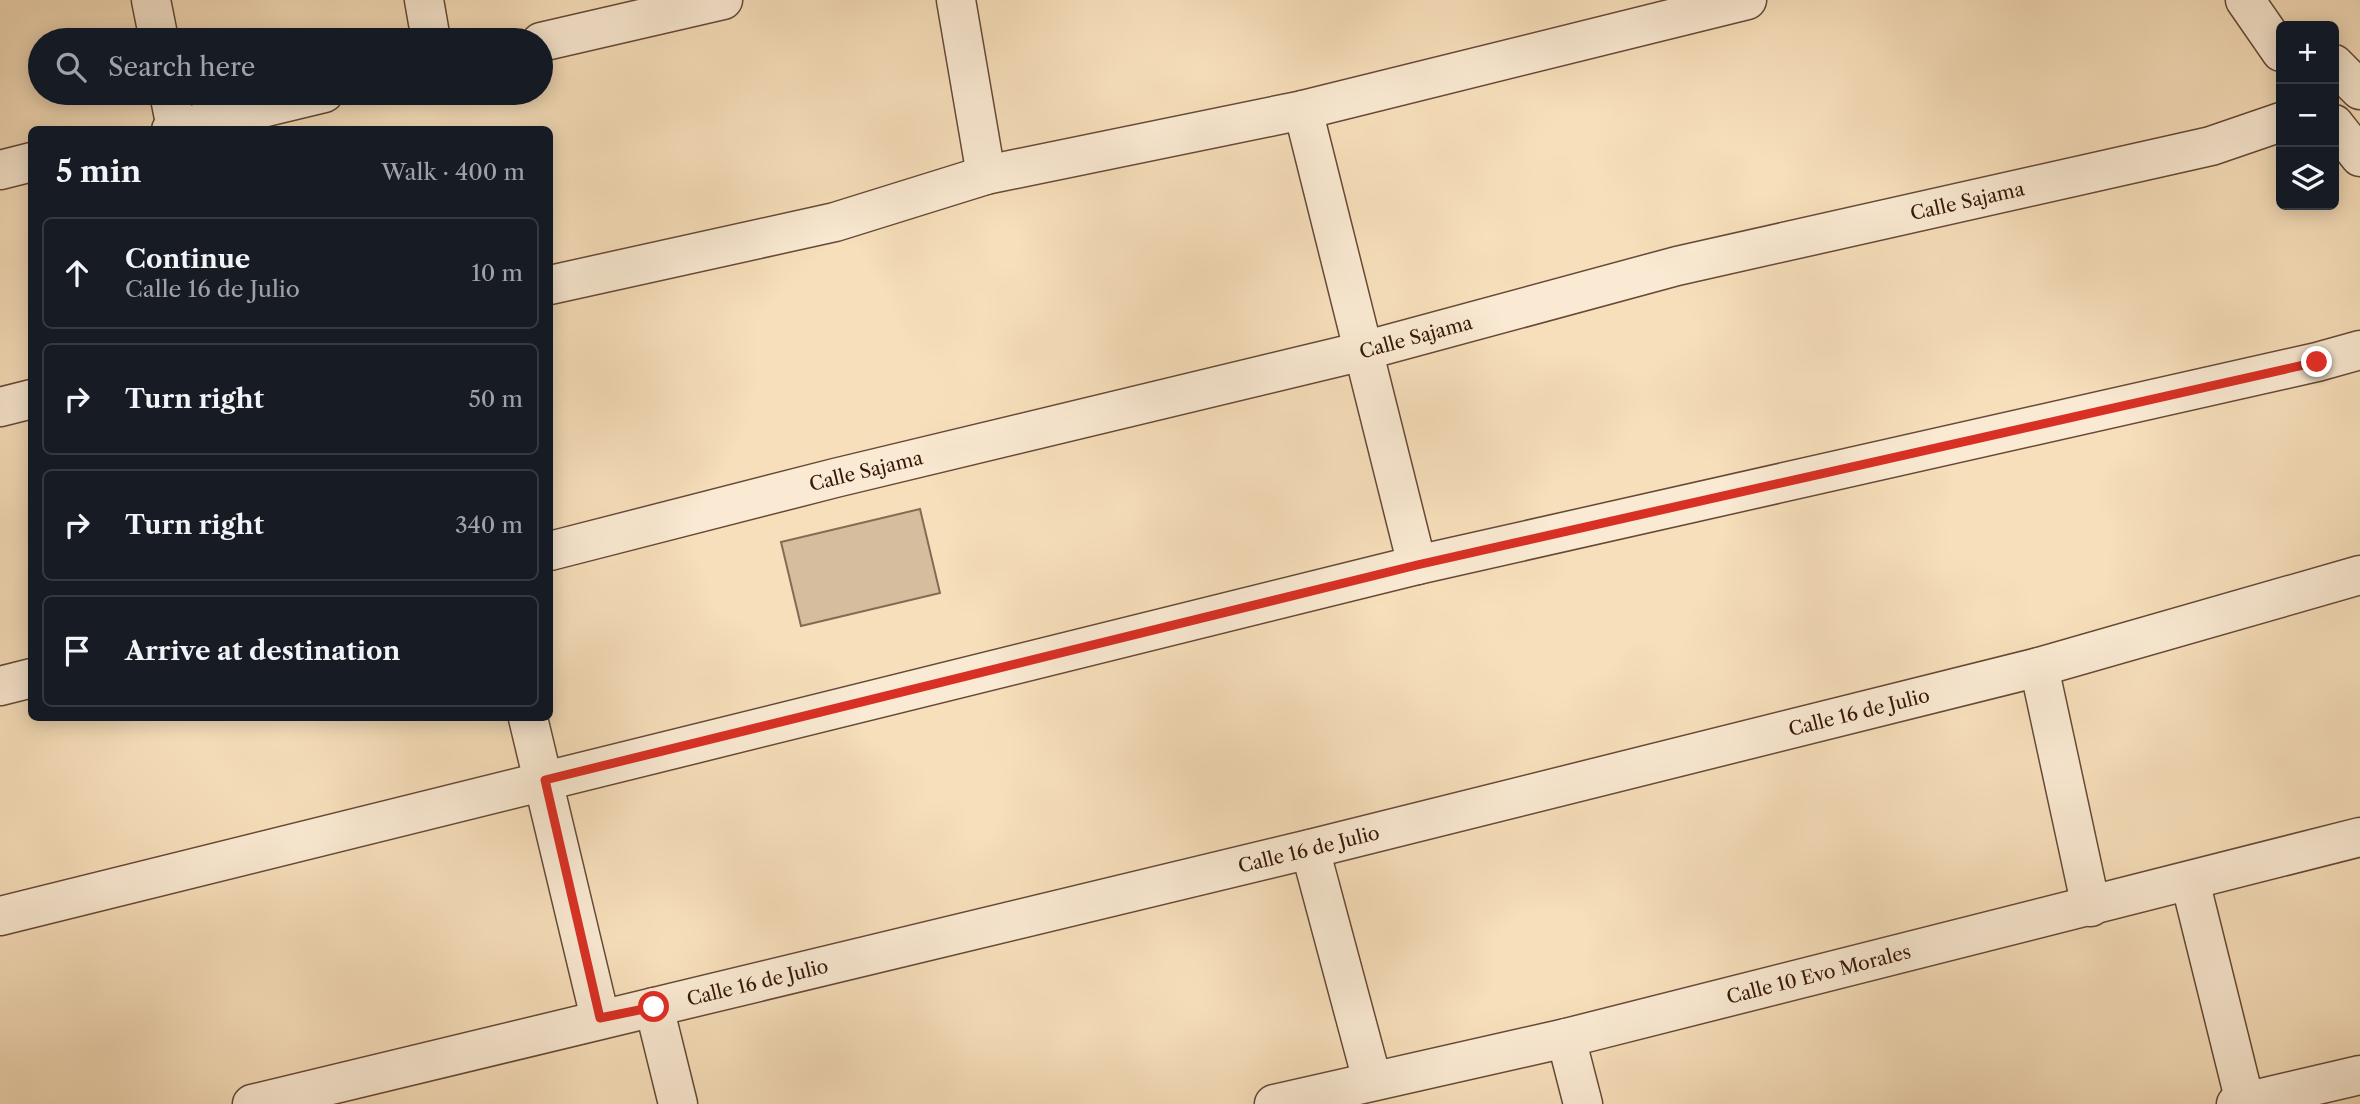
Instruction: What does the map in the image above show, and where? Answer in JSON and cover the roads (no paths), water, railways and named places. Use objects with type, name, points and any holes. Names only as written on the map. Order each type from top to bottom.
[{"type":"street","points":[[151,0],[157,28]]},
{"type":"street","points":[[424,0],[429,28]]},
{"type":"street","points":[[956,0],[986,175]]},
{"type":"street","points":[[553,284],[835,222],[986,175],[1303,110],[1747,0]]},
{"type":"street","points":[[2245,0],[2276,45]]},
{"type":"street","points":[[2260,0],[2284,21]]},
{"type":"street","points":[[553,39],[700,3]]},
{"type":"street","points":[[172,117],[248,105]]},
{"type":"street","points":[[1303,110],[1417,565]]},
{"type":"street","name":"Calle Sajama","points":[[553,550],[835,478],[1363,351],[1677,266],[2211,146],[2276,124]]},
{"type":"street","points":[[2339,131],[2360,158]]},
{"type":"street","points":[[0,170],[28,163]]},
{"type":"street","points":[[0,916],[1417,565],[2317,362],[2360,350]]},
{"type":"street","points":[[0,407],[28,401]]},
{"type":"street","name":"Calle 16 de Julio","points":[[252,1104],[1310,849],[2039,667],[2360,575]]},
{"type":"street","points":[[2039,667],[2091,907]]},
{"type":"street","points":[[0,686],[28,679]]},
{"type":"street","points":[[529,721],[600,1018]]},
{"type":"street","name":"Calle 10 Evo Morales","points":[[1274,1104],[1566,1038],[1706,1000],[2091,907],[2360,837]]},
{"type":"street","points":[[1310,849],[1372,1080]]},
{"type":"street","points":[[2190,881],[2241,1103],[2360,1074]]},
{"type":"street","points":[[654,1007],[678,1104]]},
{"type":"street","points":[[1566,1038],[1584,1104]]}]
